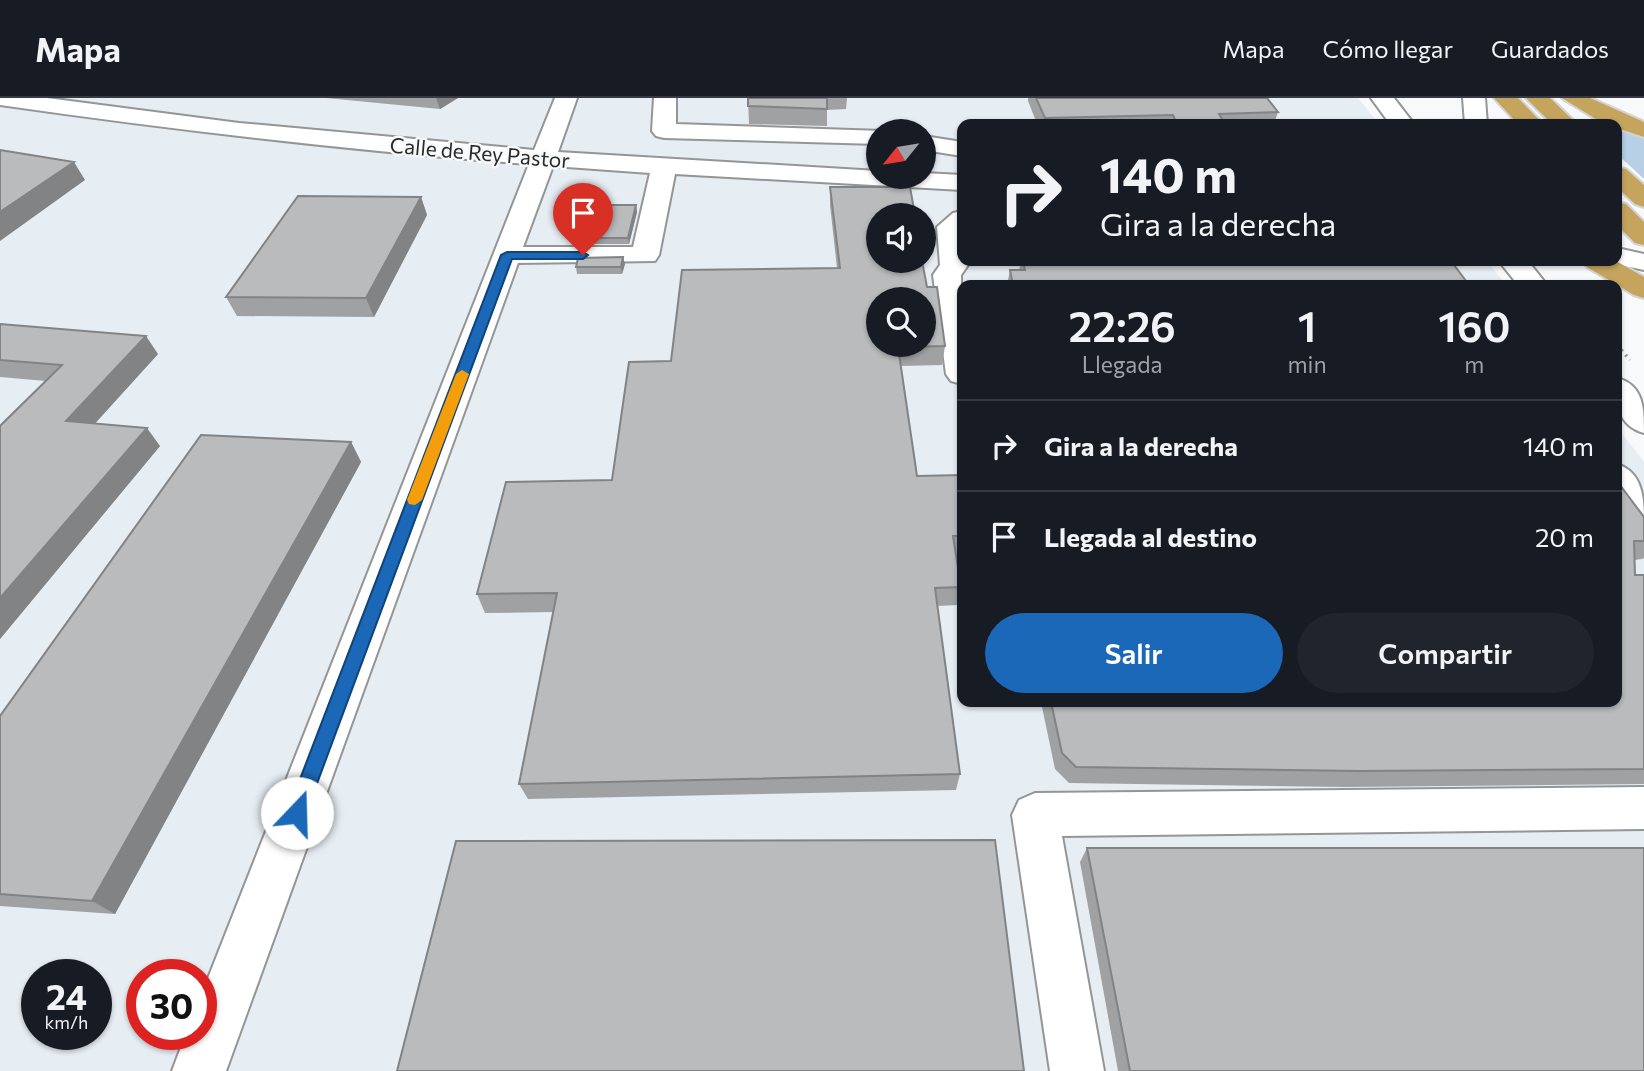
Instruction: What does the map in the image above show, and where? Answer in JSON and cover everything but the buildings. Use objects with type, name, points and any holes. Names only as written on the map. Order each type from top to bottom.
[{"type":"highway","points":[[1505,98],[1526,119]]},
{"type":"highway","points":[[1538,98],[1560,119]]},
{"type":"highway","points":[[1573,98],[1612,119]]},
{"type":"highway","points":[[1622,122],[1644,130]]},
{"type":"highway","points":[[1622,179],[1644,199]]},
{"type":"highway","points":[[1622,215],[1644,237]]},
{"type":"highway","points":[[1605,266],[1644,289]]},
{"type":"street","name":"Calle de Rey Pastor","points":[[0,98],[201,125],[543,158],[836,177],[957,182]]},
{"type":"street","points":[[199,1071],[566,98]]},
{"type":"street","points":[[665,98],[664,131],[866,137]]},
{"type":"street","points":[[1382,98],[1398,119]]},
{"type":"street","points":[[1474,98],[1476,119]]},
{"type":"street","points":[[836,177],[842,138]]},
{"type":"street","points":[[936,145],[957,148]]},
{"type":"street","points":[[507,255],[645,255],[664,167]]},
{"type":"street","points":[[957,223],[950,228],[954,264],[947,275],[957,341]]},
{"type":"street","points":[[1622,257],[1644,262]]},
{"type":"street","points":[[1517,266],[1529,280]]},
{"type":"street","points":[[1622,483],[1644,513]]},
{"type":"street","points":[[1077,1071],[1035,815],[1644,808]]},
{"type":"shaded area","points":[[0,98],[1358,98],[1375,119],[957,119],[957,266],[1491,266],[1502,280],[957,280],[957,707],[1622,707],[1622,433],[1644,462],[1644,1071],[0,1071]]},
{"type":"shaded area","points":[[1622,130],[1644,138],[1644,179],[1622,159]]},
{"type":"slow traffic","points":[[415,500],[462,374]]},
{"type":"route","points":[[297,813],[507,255],[583,255]]}]
